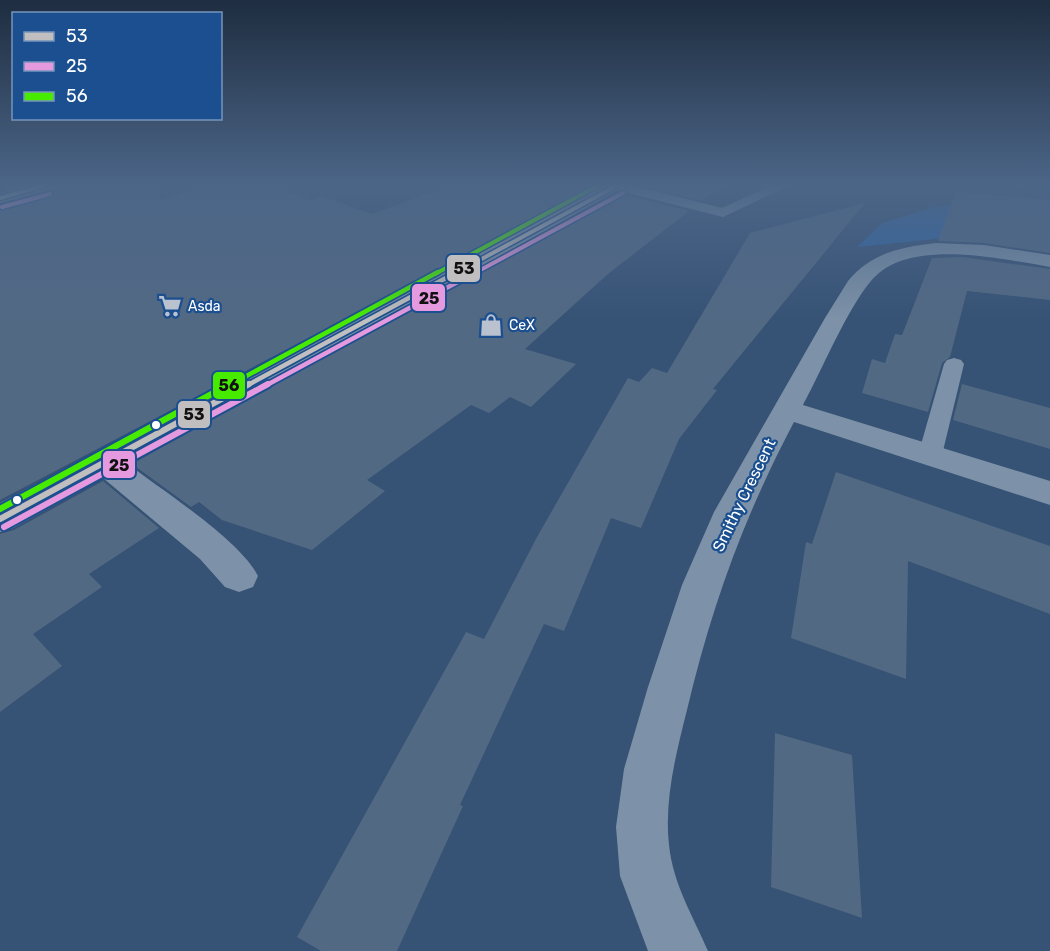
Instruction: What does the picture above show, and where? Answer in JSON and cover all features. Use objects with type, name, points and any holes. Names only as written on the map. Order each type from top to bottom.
[{"type":"street","points":[[0,519],[538,229]]},
{"type":"street","name":"Smithy Crescent","points":[[678,951],[661,914],[645,864],[643,821],[650,759],[671,682],[704,580],[732,512],[855,288],[870,268],[886,259],[908,253],[952,249],[1050,261]]},
{"type":"street","points":[[787,410],[1050,493]]},
{"type":"street","points":[[105,463],[213,549],[239,576]]},
{"type":"lane","points":[[930,455],[954,364]]},
{"type":"shaded area","points":[[875,229],[973,229],[935,239],[857,247]]},
{"type":"building","name":"Asda","points":[[0,229],[515,229],[0,500]]},
{"type":"building","points":[[553,229],[665,229],[608,274],[525,349],[576,364],[531,407],[510,397],[489,413],[471,405],[367,480],[385,491],[312,550],[222,520],[199,502],[191,507],[132,464]]},
{"type":"building","points":[[764,229],[843,229],[713,389],[717,390],[679,439],[641,528],[611,518],[564,631],[544,624],[460,805],[463,806],[397,951],[321,951],[297,937],[466,632],[484,639],[537,537],[628,378],[639,382],[652,368],[667,373],[750,233]]},
{"type":"building","points":[[942,229],[1050,229],[1050,253],[984,243],[938,241]]},
{"type":"building","points":[[962,257],[1050,269],[1050,300],[967,291],[950,357],[942,363],[928,412],[862,393],[872,359],[885,363],[895,334],[902,335],[932,258]]},
{"type":"building","points":[[962,384],[1050,408],[1050,449],[953,420]]},
{"type":"building","points":[[836,472],[1050,546],[1050,614],[908,561],[906,679],[791,638],[806,542],[812,544]]},
{"type":"building","points":[[103,481],[159,528],[89,574],[102,587],[33,634],[62,666],[0,712],[0,534],[14,530]]},
{"type":"building","points":[[775,733],[852,755],[862,918],[771,887]]},
{"type":"transit line","name":"56","points":[[0,509],[517,229]]},
{"type":"transit line","name":"53","points":[[0,519],[536,229]]},
{"type":"transit line","name":"25","points":[[4,527],[556,229]]},
{"type":"place","name":"Asda","points":[[170,306]]},
{"type":"place","name":"CeX","points":[[491,325]]}]
